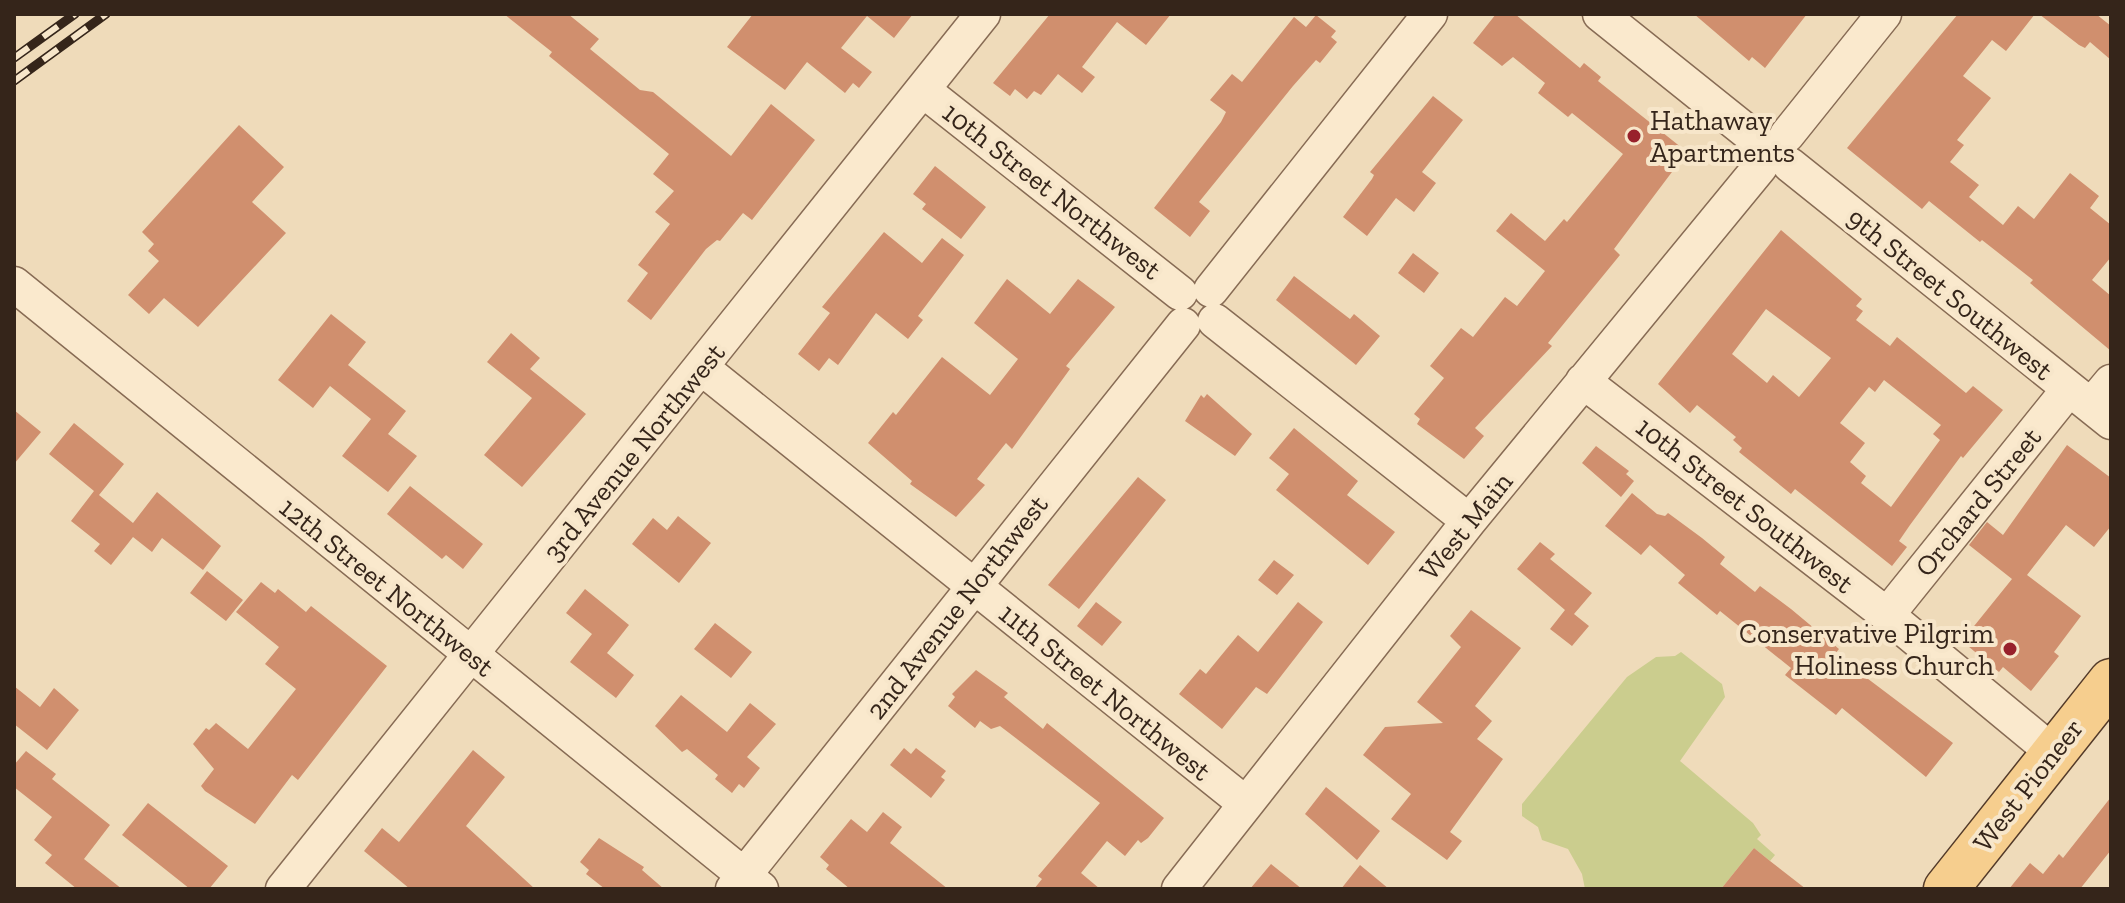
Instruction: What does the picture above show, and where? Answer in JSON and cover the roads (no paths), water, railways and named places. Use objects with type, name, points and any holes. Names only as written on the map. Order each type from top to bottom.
[{"type":"main road","name":"West Pioneer","points":[[1946,889],[2111,681]]},
{"type":"street","name":"3rd Avenue Northwest","points":[[283,889],[983,14]]},
{"type":"street","name":"2nd Avenue Northwest","points":[[746,885],[973,586],[1430,14]]},
{"type":"street","name":"9th Street Southwest","points":[[1600,14],[2096,400]]},
{"type":"street","name":"West Main","points":[[1179,889],[1469,521],[1884,14]]},
{"type":"street","name":"10th Street Northwest","points":[[923,90],[1469,521]]},
{"type":"street","name":"12th Street Northwest","points":[[14,284],[470,655],[746,885]]},
{"type":"street","name":"11th Street Northwest","points":[[702,368],[1246,804]]},
{"type":"street","name":"10th Street Southwest","points":[[1583,381],[1887,615],[2054,753]]},
{"type":"street","name":"Orchard Street","points":[[1887,615],[2096,400]]},
{"type":"railway","points":[[14,58],[75,14]]},
{"type":"railway","points":[[14,81],[106,14]]},
{"type":"place","name":"Hathaway Apartments","points":[[1634,136]]},
{"type":"place","name":"Conservative Pilgrim Holiness Church","points":[[2010,649]]}]
